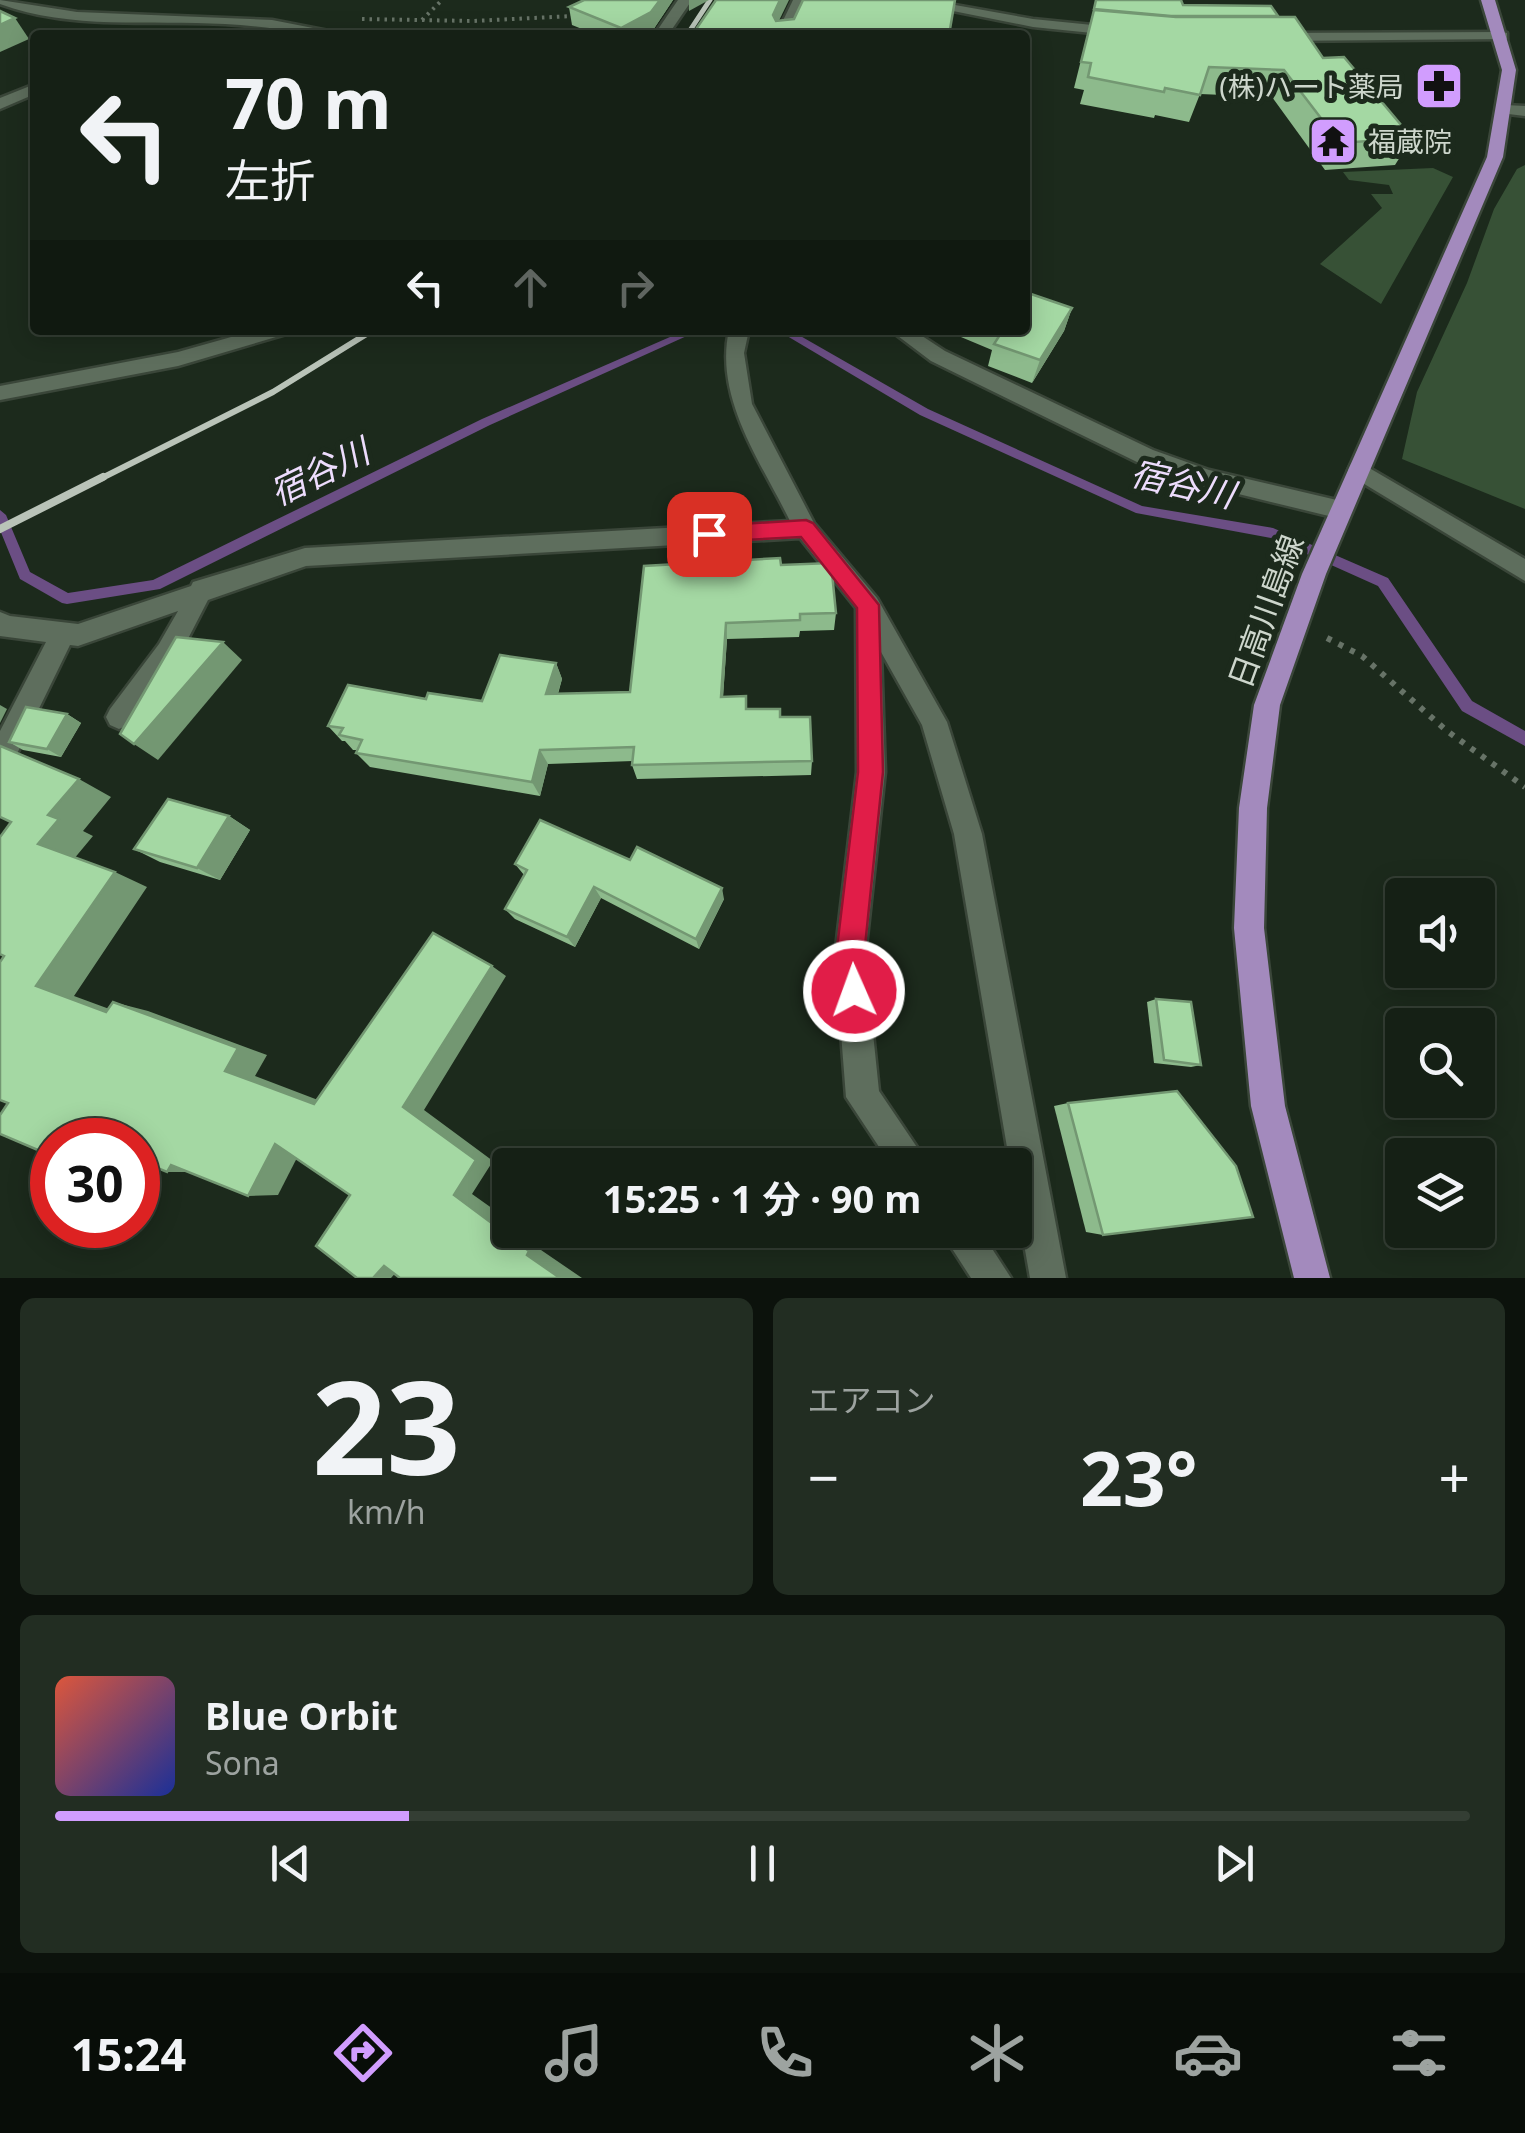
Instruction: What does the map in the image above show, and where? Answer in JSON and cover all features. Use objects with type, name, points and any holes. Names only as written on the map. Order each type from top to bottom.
[{"type":"main road","name":"日高川島線","points":[[1312,1278],[1268,1106],[1249,928],[1252,808],[1267,705],[1295,621],[1515,110],[1502,36],[1488,0]]},
{"type":"street","points":[[1,0],[20,8],[82,16],[241,20],[308,30]]},
{"type":"street","points":[[665,30],[686,0]]},
{"type":"street","points":[[785,30],[800,0]]},
{"type":"street","points":[[905,0],[1033,24],[1134,33]]},
{"type":"street","points":[[82,16],[86,30]]},
{"type":"street","points":[[1266,37],[1502,36]]},
{"type":"street","points":[[0,104],[30,90]]},
{"type":"street","points":[[0,393],[178,359],[261,335]]},
{"type":"street","points":[[739,335],[734,353],[742,404],[806,528],[868,605],[934,722],[968,834],[1048,1278]]},
{"type":"street","points":[[907,335],[938,356],[1145,456],[1337,518]]},
{"type":"street","points":[[1359,470],[1525,571]]},
{"type":"street","points":[[0,622],[2,626],[78,635],[202,589],[305,557],[806,528]]},
{"type":"street","points":[[119,717],[168,652],[202,589]]},
{"type":"street","points":[[868,605],[871,772],[850,956],[863,1097],[900,1148]]},
{"type":"street","points":[[0,759],[62,633]]},
{"type":"street","points":[[971,1248],[992,1278]]},
{"type":"path","points":[[422,20],[442,0]]},
{"type":"path","points":[[352,20],[474,22],[590,15]]},
{"type":"path","points":[[1295,621],[1362,656],[1447,731],[1525,786]]},
{"type":"green space","points":[[1525,165],[1525,509],[1402,459],[1417,392],[1467,283],[1494,209],[1517,169]]},
{"type":"green space","points":[[1433,168],[1453,177],[1381,304],[1320,264],[1382,208],[1371,194],[1393,194],[1389,185],[1349,180],[1343,172]]},
{"type":"building","points":[[584,0],[660,0],[651,12],[621,28],[569,7]]},
{"type":"building","points":[[716,0],[780,0],[773,15],[776,21],[794,19],[803,0],[955,0],[950,30],[695,30]]},
{"type":"building","points":[[1096,0],[1271,6],[1278,16],[1171,16],[1094,9]]},
{"type":"building","points":[[1094,10],[1176,17],[1295,17],[1323,58],[1344,57],[1412,138],[1340,143],[1284,70],[1209,67],[1200,95],[1088,77],[1091,63],[1081,62]]},
{"type":"building","points":[[0,11],[15,18],[0,25]]},
{"type":"building","points":[[1030,294],[1072,308],[1040,360],[994,344],[1000,335],[1030,335]]},
{"type":"building","points":[[780,558],[781,565],[831,563],[836,613],[800,614],[800,620],[726,623],[721,697],[746,696],[746,709],[780,709],[780,717],[810,717],[812,761],[632,765],[634,747],[540,750],[532,782],[356,753],[362,740],[339,735],[343,728],[328,726],[348,685],[426,699],[428,693],[482,701],[500,655],[556,663],[546,694],[630,692],[644,566]]},
{"type":"building","points":[[176,637],[223,642],[134,744],[120,734]]},
{"type":"building","points":[[26,707],[67,714],[47,749],[9,742]]},
{"type":"building","points":[[0,746],[79,779],[48,815],[59,819],[38,844],[115,872],[36,986],[106,1012],[113,1002],[238,1048],[225,1071],[314,1104],[433,933],[492,966],[403,1107],[476,1160],[454,1195],[492,1223],[492,1248],[525,1248],[529,1251],[527,1255],[560,1278],[400,1278],[384,1266],[373,1278],[357,1278],[316,1246],[350,1195],[275,1144],[248,1196],[171,1165],[167,1172],[160,1169],[160,1118],[30,1118],[30,1147],[0,1134],[0,1115],[8,1103],[0,1100],[0,962],[4,956],[0,954],[0,837],[11,822],[0,817]]},
{"type":"building","points":[[168,799],[229,816],[197,868],[134,849]]},
{"type":"building","points":[[540,820],[630,860],[637,847],[722,888],[696,939],[594,887],[567,937],[505,909],[527,870],[515,864]]},
{"type":"building","points":[[1156,999],[1191,1002],[1201,1065],[1164,1060]]},
{"type":"building","points":[[1177,1091],[1236,1166],[1253,1217],[1103,1235],[1068,1103]]},
{"type":"waterway","name":"宿谷川","points":[[0,515],[25,575],[67,599],[155,585],[486,422],[684,335]]},
{"type":"waterway","name":"宿谷川","points":[[791,335],[924,412],[1140,510],[1273,533],[1383,582],[1467,706],[1525,739]]},
{"type":"railway","points":[[690,30],[710,0]]},
{"type":"railway","points":[[98,480],[273,392],[365,335]]},
{"type":"railway","points":[[0,529],[103,477]]},
{"type":"place","name":"(株)ハート薬局","points":[[1439,86]]},
{"type":"place","name":"福蔵院","points":[[1333,141]]},
{"type":"route","points":[[709,534],[806,528],[868,605],[871,772],[850,956],[854,991]]}]
